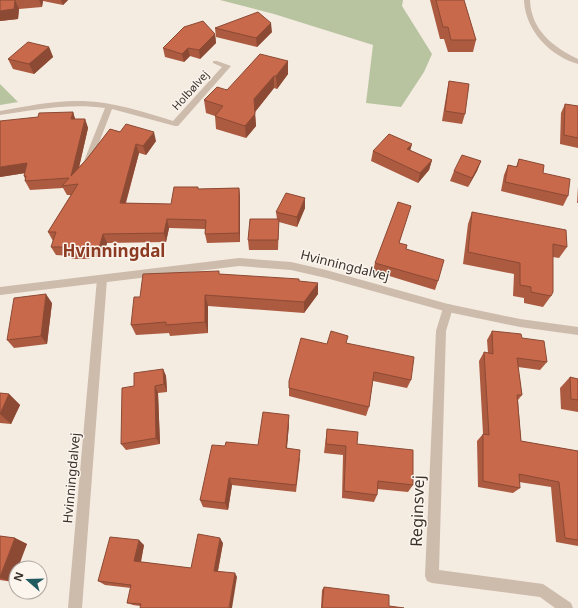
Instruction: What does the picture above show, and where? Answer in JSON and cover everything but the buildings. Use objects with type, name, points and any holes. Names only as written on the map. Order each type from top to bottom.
[{"type":"street","points":[[527,0],[526,8],[532,26],[545,40],[560,52],[578,62]]},
{"type":"street","name":"Holbølvej","points":[[0,113],[60,104],[83,103],[109,106],[175,124],[227,66],[215,62]]},
{"type":"street","points":[[85,168],[109,106]]},
{"type":"street","name":"Hvinningdalvej","points":[[0,291],[240,262],[291,266],[326,274],[448,308],[520,323],[578,331]]},
{"type":"street","name":"Hvinningdalvej","points":[[75,608],[102,278]]},
{"type":"street","name":"Reginsvej","points":[[448,308],[441,332],[432,576],[543,591],[566,608]]},
{"type":"green space","points":[[220,0],[403,0],[402,6],[432,54],[424,72],[401,107],[366,103],[373,45],[274,14]]},
{"type":"green space","points":[[0,84],[18,102],[0,105]]},
{"type":"district","name":"Hvinningdal","points":[[114,250]]}]
